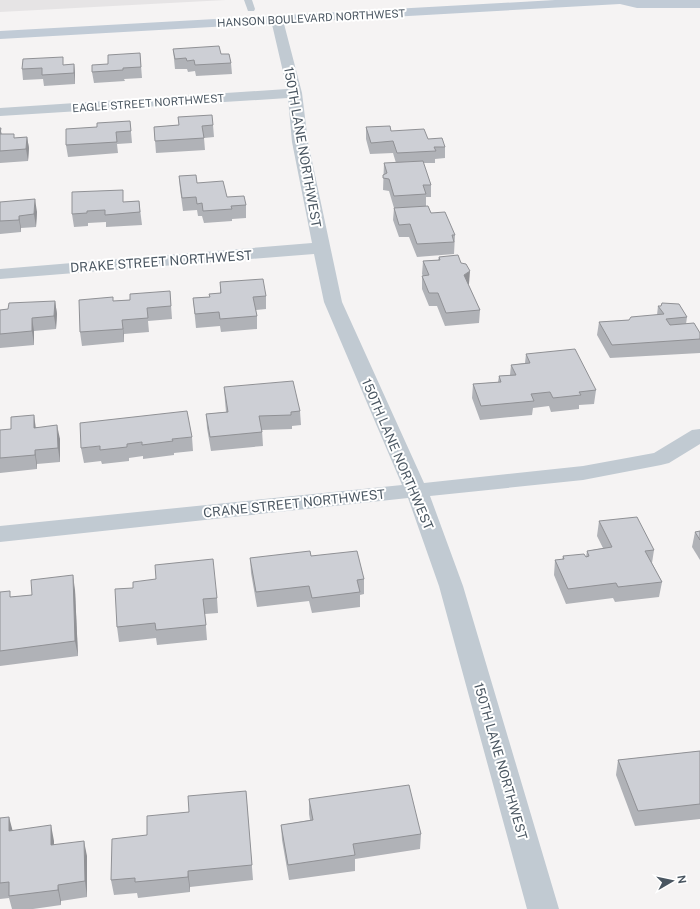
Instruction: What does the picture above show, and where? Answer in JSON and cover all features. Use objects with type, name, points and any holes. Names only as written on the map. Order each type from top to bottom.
[{"type":"main road","points":[[619,0],[637,4],[700,4]]},
{"type":"main road","name":"HANSON BOULEVARD NORTHWEST","points":[[0,35],[622,0]]},
{"type":"main road","name":"HANSON BOULEVARD NORTHWEST","points":[[0,23],[250,4],[283,7]]},
{"type":"street","name":"150TH LANE NORTHWEST","points":[[277,20],[295,94],[300,142],[333,302],[416,490],[451,586],[543,909]]},
{"type":"street","name":"EAGLE STREET NORTHWEST","points":[[0,112],[295,94]]},
{"type":"street","name":"DRAKE STREET NORTHWEST","points":[[0,274],[322,248]]},
{"type":"street","name":"CRANE STREET NORTHWEST","points":[[0,534],[583,473],[661,458],[700,435]]},
{"type":"shaded area","points":[[0,0],[226,0],[0,12]]},
{"type":"building","points":[[219,46],[221,54],[229,54],[231,63],[195,65],[194,60],[187,61],[186,58],[175,59],[173,49]]},
{"type":"building","points":[[140,53],[141,67],[92,72],[92,65],[108,64],[108,55]]},
{"type":"building","points":[[63,57],[63,65],[74,64],[74,73],[42,75],[42,68],[22,69],[23,59]]},
{"type":"building","points":[[212,115],[213,125],[202,126],[204,138],[155,141],[154,127],[179,125],[178,117]]},
{"type":"building","points":[[130,121],[131,131],[116,132],[117,142],[66,145],[66,129],[97,127],[97,123]]},
{"type":"building","points":[[390,126],[391,131],[424,129],[428,139],[442,138],[445,147],[434,147],[436,151],[397,153],[393,141],[371,143],[366,127]]},
{"type":"building","points":[[0,134],[14,134],[14,138],[27,137],[26,149],[0,151]]},
{"type":"building","points":[[423,161],[431,185],[423,185],[426,194],[394,196],[389,179],[383,178],[383,175],[387,173],[384,163]]},
{"type":"building","points":[[196,175],[197,183],[223,181],[227,197],[244,196],[246,205],[231,206],[232,209],[203,211],[202,203],[197,204],[196,197],[182,198],[179,176]]},
{"type":"building","points":[[123,190],[123,202],[139,201],[140,212],[105,215],[105,210],[72,214],[72,192]]},
{"type":"building","points":[[35,199],[34,214],[19,216],[19,220],[0,221],[0,202]]},
{"type":"building","points":[[428,206],[431,213],[445,212],[455,235],[452,235],[454,242],[417,244],[410,224],[399,225],[394,208]]},
{"type":"building","points":[[458,255],[461,263],[466,264],[470,271],[464,275],[480,310],[446,313],[438,293],[429,293],[422,276],[429,275],[423,261],[440,260],[439,257]]},
{"type":"building","points":[[263,279],[266,296],[253,297],[257,316],[220,319],[219,312],[195,314],[193,298],[210,297],[209,294],[221,293],[220,282]]},
{"type":"building","points":[[170,291],[171,306],[147,308],[148,318],[122,320],[123,329],[80,332],[79,300],[113,297],[113,301],[130,300],[130,294]]},
{"type":"building","points":[[55,301],[54,316],[32,318],[32,331],[0,334],[0,310],[8,309],[9,303]]},
{"type":"building","points":[[662,303],[679,304],[687,317],[666,319],[670,325],[694,323],[700,333],[700,339],[612,345],[599,322],[629,320],[631,317],[664,314],[658,306],[661,306]]},
{"type":"building","points":[[575,349],[596,390],[579,392],[581,395],[553,398],[550,392],[531,394],[534,401],[481,406],[473,384],[501,382],[499,376],[516,375],[511,365],[530,363],[526,354]]},
{"type":"building","points":[[293,381],[300,411],[291,412],[291,415],[259,416],[262,432],[210,437],[206,414],[228,412],[224,387]]},
{"type":"building","points":[[187,411],[192,437],[142,445],[142,442],[127,444],[127,447],[100,450],[100,446],[81,448],[80,423]]},
{"type":"building","points":[[34,415],[34,428],[57,425],[58,448],[35,450],[35,455],[0,458],[0,430],[11,429],[11,417]]},
{"type":"building","points":[[637,517],[654,550],[645,551],[662,582],[618,587],[616,583],[568,589],[555,560],[564,559],[563,556],[584,554],[586,557],[589,556],[587,551],[612,547],[599,521]]},
{"type":"building","points":[[700,531],[700,540],[695,532]]},
{"type":"building","points":[[310,551],[311,556],[357,551],[364,579],[357,580],[360,592],[312,598],[309,586],[256,592],[250,558]]},
{"type":"building","points":[[213,559],[217,598],[203,599],[206,625],[156,630],[155,623],[117,627],[115,589],[133,588],[133,582],[156,579],[155,565]]},
{"type":"building","points":[[73,575],[75,641],[0,651],[0,592],[10,591],[10,597],[32,595],[31,580]]},
{"type":"building","points":[[700,751],[700,804],[638,811],[618,760]]},
{"type":"building","points":[[409,785],[421,834],[353,844],[355,855],[288,865],[281,825],[313,820],[309,799]]},
{"type":"building","points":[[246,791],[252,865],[188,871],[188,877],[135,882],[135,878],[111,880],[112,839],[147,835],[147,816],[189,812],[188,796]]},
{"type":"building","points":[[9,817],[9,831],[51,825],[51,845],[84,841],[85,881],[58,885],[58,890],[9,896],[9,882],[0,883],[0,818]]}]
